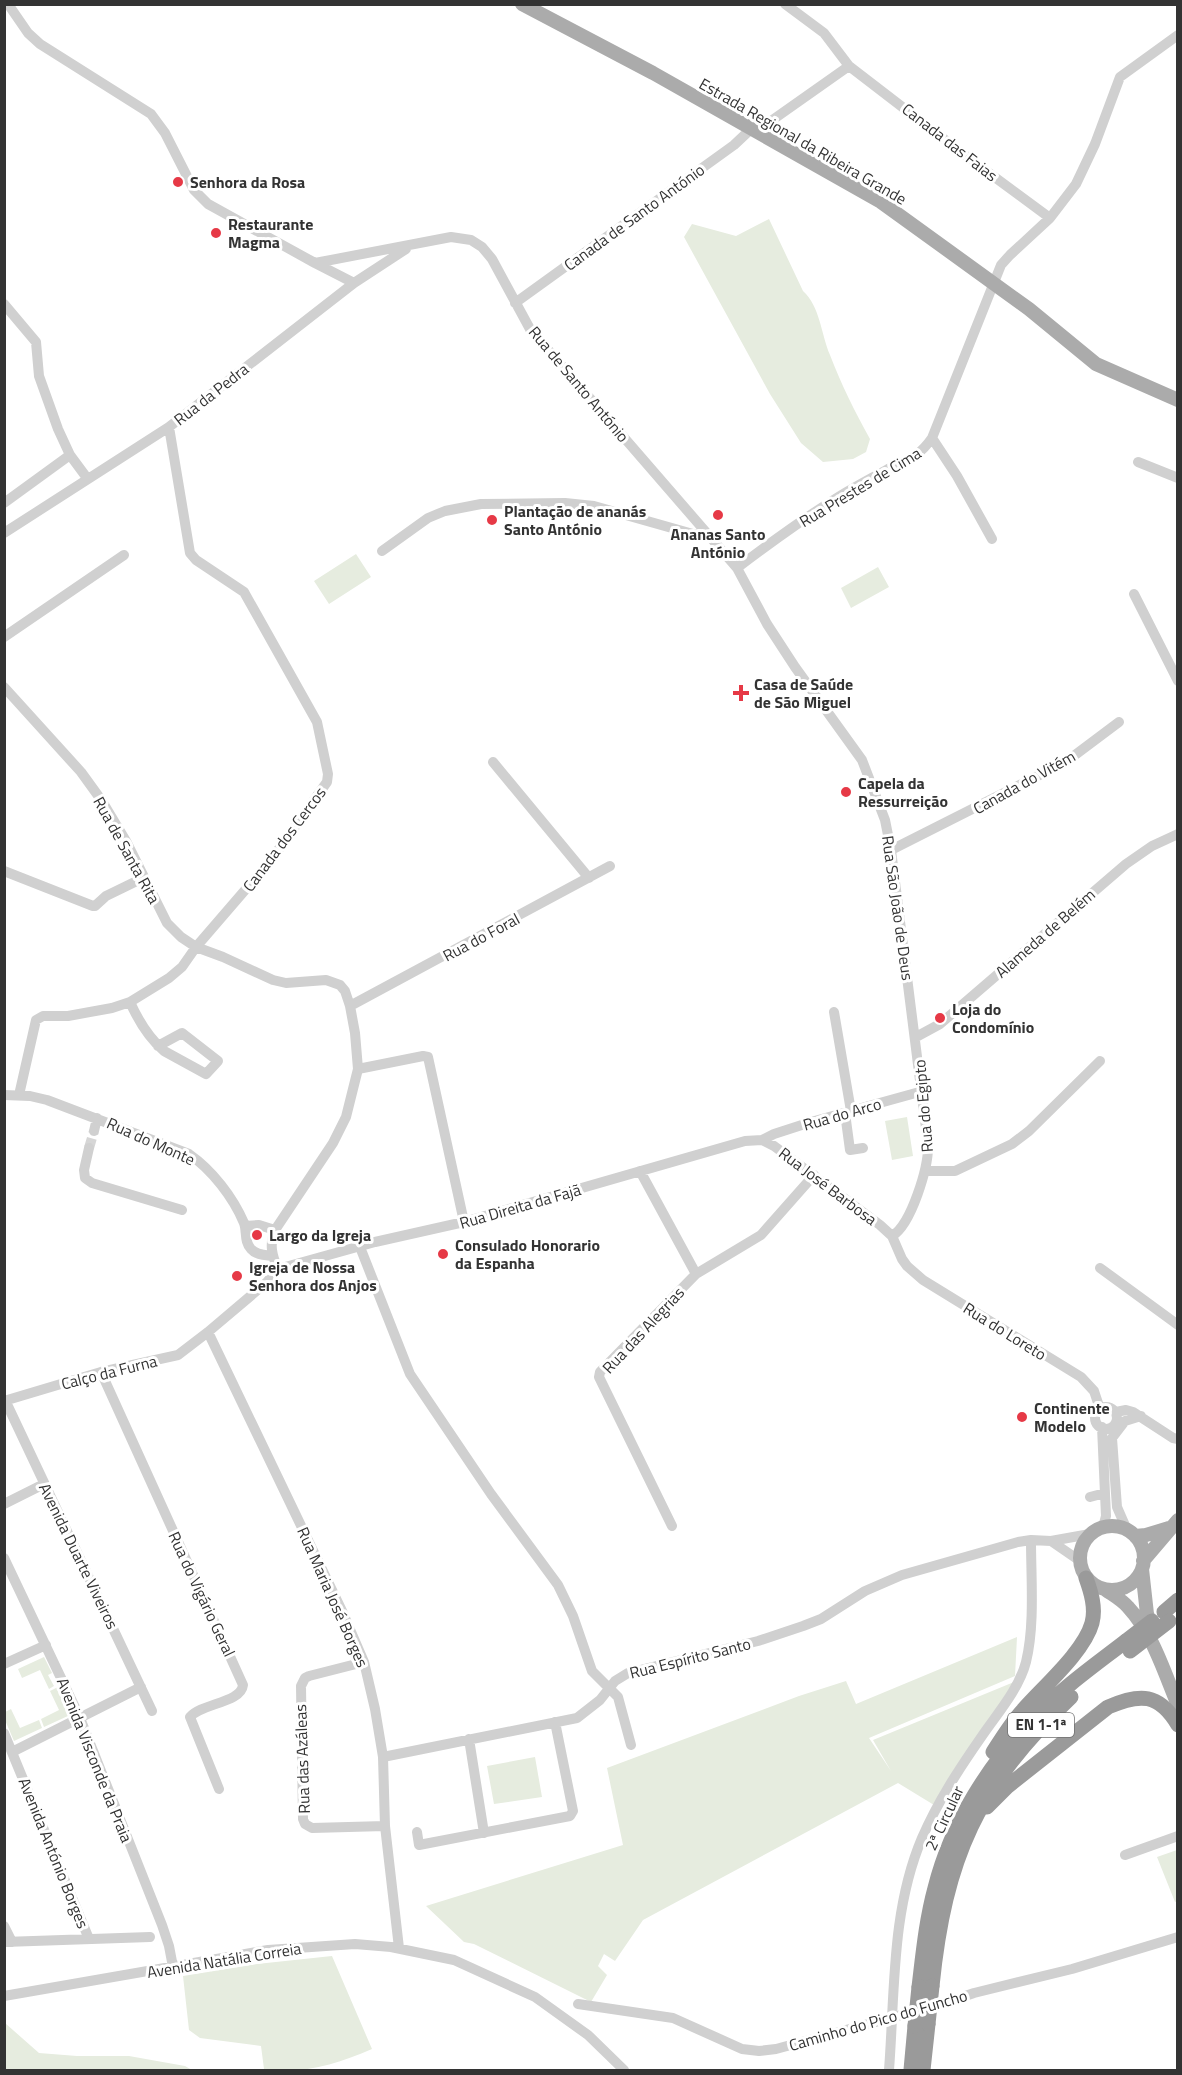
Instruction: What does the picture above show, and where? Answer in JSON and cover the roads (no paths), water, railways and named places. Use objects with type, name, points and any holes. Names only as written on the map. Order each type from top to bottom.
[{"type":"highway","points":[[982,1782],[985,1764],[1005,1732],[1078,1648],[1089,1632],[1094,1613],[1093,1598],[1086,1578]]},
{"type":"highway","name":"EN 1-1ª","points":[[1128,1646],[1170,1616],[1178,1600]]},
{"type":"highway","name":"2ª Circular","points":[[910,2070],[921,2025],[928,1918],[935,1886],[960,1821],[982,1782],[1007,1747],[1036,1715],[1066,1688],[1128,1646]]},
{"type":"highway","name":"2ª Circular","points":[[925,1987],[939,1923],[959,1854],[992,1788],[1016,1754],[1043,1724],[1128,1646]]},
{"type":"highway","points":[[974,1820],[1008,1786],[1108,1707],[1125,1699],[1139,1697],[1156,1700],[1170,1712],[1178,1725]]},
{"type":"highway","name":"2ª Circular","points":[[921,2025],[923,2070]]},
{"type":"main road","name":"Estrada Regional da Ribeira Grande","points":[[522,4],[653,73],[881,202],[1029,309],[1096,364],[1178,399]]},
{"type":"main road","points":[[1173,1524],[1146,1535],[1131,1533],[1112,1526],[1103,1527],[1090,1534],[1082,1546],[1080,1561],[1086,1578],[1128,1606],[1147,1634],[1178,1705]]},
{"type":"main road","points":[[1106,1590],[1124,1588],[1137,1577],[1173,1524]]},
{"type":"main road","points":[[1131,1533],[1140,1544],[1147,1614],[1178,1687]]},
{"type":"street","points":[[8,4],[28,33],[40,44],[151,114],[165,133],[194,190],[208,204],[354,283]]},
{"type":"street","name":"Canada das Faias","points":[[785,4],[824,33],[849,66],[1050,218]]},
{"type":"street","name":"Rua Prestes de Cima","points":[[737,567],[839,497],[918,454],[932,438],[1001,266],[1050,218],[1076,184],[1095,144],[1120,77],[1178,35]]},
{"type":"street","points":[[757,132],[849,66]]},
{"type":"street","name":"Canada de Santo António","points":[[515,303],[734,145],[757,132]]},
{"type":"street","name":"Rua de Santo António","points":[[315,262],[451,237],[471,240],[482,247],[492,259],[530,329],[737,567]]},
{"type":"street","name":"Rua da Pedra","points":[[4,533],[169,427],[354,283],[411,245]]},
{"type":"street","points":[[4,304],[36,342],[41,384],[70,455],[87,478]]},
{"type":"street","name":"Canada dos Cercos","points":[[19,1095],[35,1024],[39,1017],[90,1013],[130,1002],[169,978],[182,967],[196,947],[271,860],[325,786],[328,778],[317,722],[244,592],[196,560],[190,553],[169,427]]},
{"type":"street","points":[[932,438],[957,476],[992,539]]},
{"type":"street","points":[[4,503],[70,455]]},
{"type":"street","points":[[1138,462],[1178,477]]},
{"type":"street","points":[[382,551],[428,518],[444,511],[481,504],[565,503],[594,506],[693,534],[708,534]]},
{"type":"street","points":[[4,637],[124,555]]},
{"type":"street","name":"Rua São João de Deus","points":[[737,567],[767,624],[862,760],[885,820],[916,1037]]},
{"type":"street","points":[[1134,594],[1178,681]]},
{"type":"street","name":"Rua de Santa Rita","points":[[4,687],[81,771],[114,821],[167,923],[181,937],[196,947],[273,980],[286,983],[334,981],[345,991],[350,1006]]},
{"type":"street","name":"Canada do Vitém","points":[[891,850],[1067,761],[1119,722]]},
{"type":"street","points":[[493,762],[589,878]]},
{"type":"street","name":"Alameda de Belém","points":[[916,1037],[940,1024],[1126,864],[1152,846],[1178,834]]},
{"type":"street","name":"Rua do Foral","points":[[350,1006],[610,866]]},
{"type":"street","points":[[4,871],[93,906],[106,896],[143,878]]},
{"type":"street","points":[[130,1002],[136,1015],[158,1046],[164,1051],[206,1074],[218,1061],[182,1033],[158,1046]]},
{"type":"street","points":[[278,1269],[272,1256],[271,1245],[275,1230],[333,1143],[346,1117],[358,1069],[350,1006]]},
{"type":"street","points":[[834,1012],[848,1112],[850,1150],[863,1148]]},
{"type":"street","name":"Rua do Egipto","points":[[892,1236],[900,1232],[926,1171],[928,1151],[916,1037]]},
{"type":"street","points":[[358,1069],[423,1056],[428,1057],[464,1222]]},
{"type":"street","points":[[926,1171],[955,1171],[1012,1144],[1029,1131],[1100,1060]]},
{"type":"street","name":"Rua do Arco","points":[[762,1140],[774,1134],[922,1091]]},
{"type":"street","name":"Rua do Monte","points":[[4,1095],[46,1100],[189,1155],[206,1167],[225,1192],[245,1226],[247,1243],[250,1248],[258,1254],[272,1256]]},
{"type":"street","points":[[94,1131],[97,1118]]},
{"type":"street","name":"Rua Direita da Fajã","points":[[278,1269],[464,1222],[745,1141],[762,1140]]},
{"type":"street","name":"Rua José Barbosa","points":[[762,1140],[814,1175],[892,1236]]},
{"type":"street","points":[[89,1148],[84,1170],[85,1178],[92,1183],[182,1210]]},
{"type":"street","name":"Rua das Alegrias","points":[[640,1171],[696,1274],[600,1372],[599,1377],[672,1526]]},
{"type":"street","points":[[696,1274],[761,1235],[814,1175]]},
{"type":"street","points":[[245,1226],[259,1225],[275,1230]]},
{"type":"street","name":"Rua do Loreto","points":[[892,1236],[902,1259],[923,1280],[1080,1377],[1094,1391],[1100,1409]]},
{"type":"street","name":"Rua Espírito Santo","points":[[360,1247],[401,1354],[416,1386],[558,1586],[578,1629],[588,1663],[592,1671],[609,1688],[628,1673],[758,1641],[803,1626],[821,1619],[865,1590],[902,1575],[1018,1542],[1051,1541],[1090,1534]]},
{"type":"street","points":[[1100,1268],[1178,1325]]},
{"type":"street","name":"Calço da Furna","points":[[5,1400],[101,1372],[173,1357],[208,1332],[267,1282],[278,1269]]},
{"type":"street","name":"Rua Maria José Borges","points":[[208,1332],[342,1611],[364,1662],[383,1757],[385,1826],[399,1948]]},
{"type":"street","name":"Rua do Vigário Geral","points":[[101,1372],[243,1685],[239,1695],[197,1711],[190,1717],[219,1789]]},
{"type":"street","name":"Avenida Duarte Viveiros","points":[[5,1400],[152,1712]]},
{"type":"street","points":[[1131,1533],[1117,1507],[1107,1431],[1097,1424],[1095,1418],[1100,1409],[1107,1407],[1116,1412],[1126,1410],[1141,1416],[1178,1439]]},
{"type":"street","points":[[1103,1527],[1106,1516],[1107,1431],[1116,1422],[1116,1412]]},
{"type":"street","points":[[1107,1431],[1125,1420],[1141,1416]]},
{"type":"street","points":[[4,1504],[44,1484]]},
{"type":"street","points":[[1090,1497],[1105,1493]]},
{"type":"street","points":[[890,2070],[894,1983],[902,1899],[922,1839],[952,1780],[1008,1698],[1026,1665],[1030,1632],[1031,1540]]},
{"type":"street","points":[[1051,1541],[1080,1561]]},
{"type":"street","name":"Avenida Visconde da Praia","points":[[4,1558],[80,1718],[162,1925],[169,1946],[172,1967]]},
{"type":"street","points":[[4,1664],[46,1645]]},
{"type":"street","name":"Rua das Azáleas","points":[[364,1662],[309,1676],[300,1686],[303,1819],[305,1824],[312,1828],[385,1826]]},
{"type":"street","points":[[12,1752],[141,1687]]},
{"type":"street","points":[[383,1757],[577,1718],[591,1708],[609,1688],[616,1693],[620,1701],[631,1745]]},
{"type":"street","points":[[417,1832],[419,1845],[570,1816],[572,1806],[555,1722]]},
{"type":"street","name":"Avenida António Borges","points":[[4,1733],[89,1939]]},
{"type":"street","points":[[470,1739],[484,1833]]},
{"type":"street","points":[[1125,1855],[1178,1836]]},
{"type":"street","points":[[4,1926],[8,1942],[150,1937]]},
{"type":"street","name":"Caminho do Pico do Funcho","points":[[578,2004],[673,2018],[742,2049],[759,2051],[776,2049],[974,1993],[1072,1969],[1178,1937]]},
{"type":"street","name":"Avenida Natália Correia","points":[[4,1996],[268,1950],[355,1944],[399,1948],[454,1960],[535,1997],[588,2035],[624,2070]]},
{"type":"tunnel","points":[[89,1148],[94,1131]]},
{"type":"place","name":"Senhora da Rosa","points":[[178,182]]},
{"type":"place","name":"Restaurante Magma","points":[[216,233]]},
{"type":"place","name":"Ananas Santo António","points":[[718,515]]},
{"type":"place","name":"Plantação de ananás Santo António","points":[[492,520]]},
{"type":"place","name":"Casa de Saúde de São Miguel","points":[[741,693]]},
{"type":"place","name":"Capela da Ressurreição","points":[[846,792]]},
{"type":"place","name":"Loja do Condomínio","points":[[940,1018]]},
{"type":"place","name":"Largo da Igreja","points":[[257,1235]]},
{"type":"place","name":"Consulado Honorario da Espanha","points":[[443,1254]]},
{"type":"place","name":"Igreja de Nossa Senhora dos Anjos","points":[[237,1276]]},
{"type":"place","name":"Continente Modelo","points":[[1022,1417]]}]
